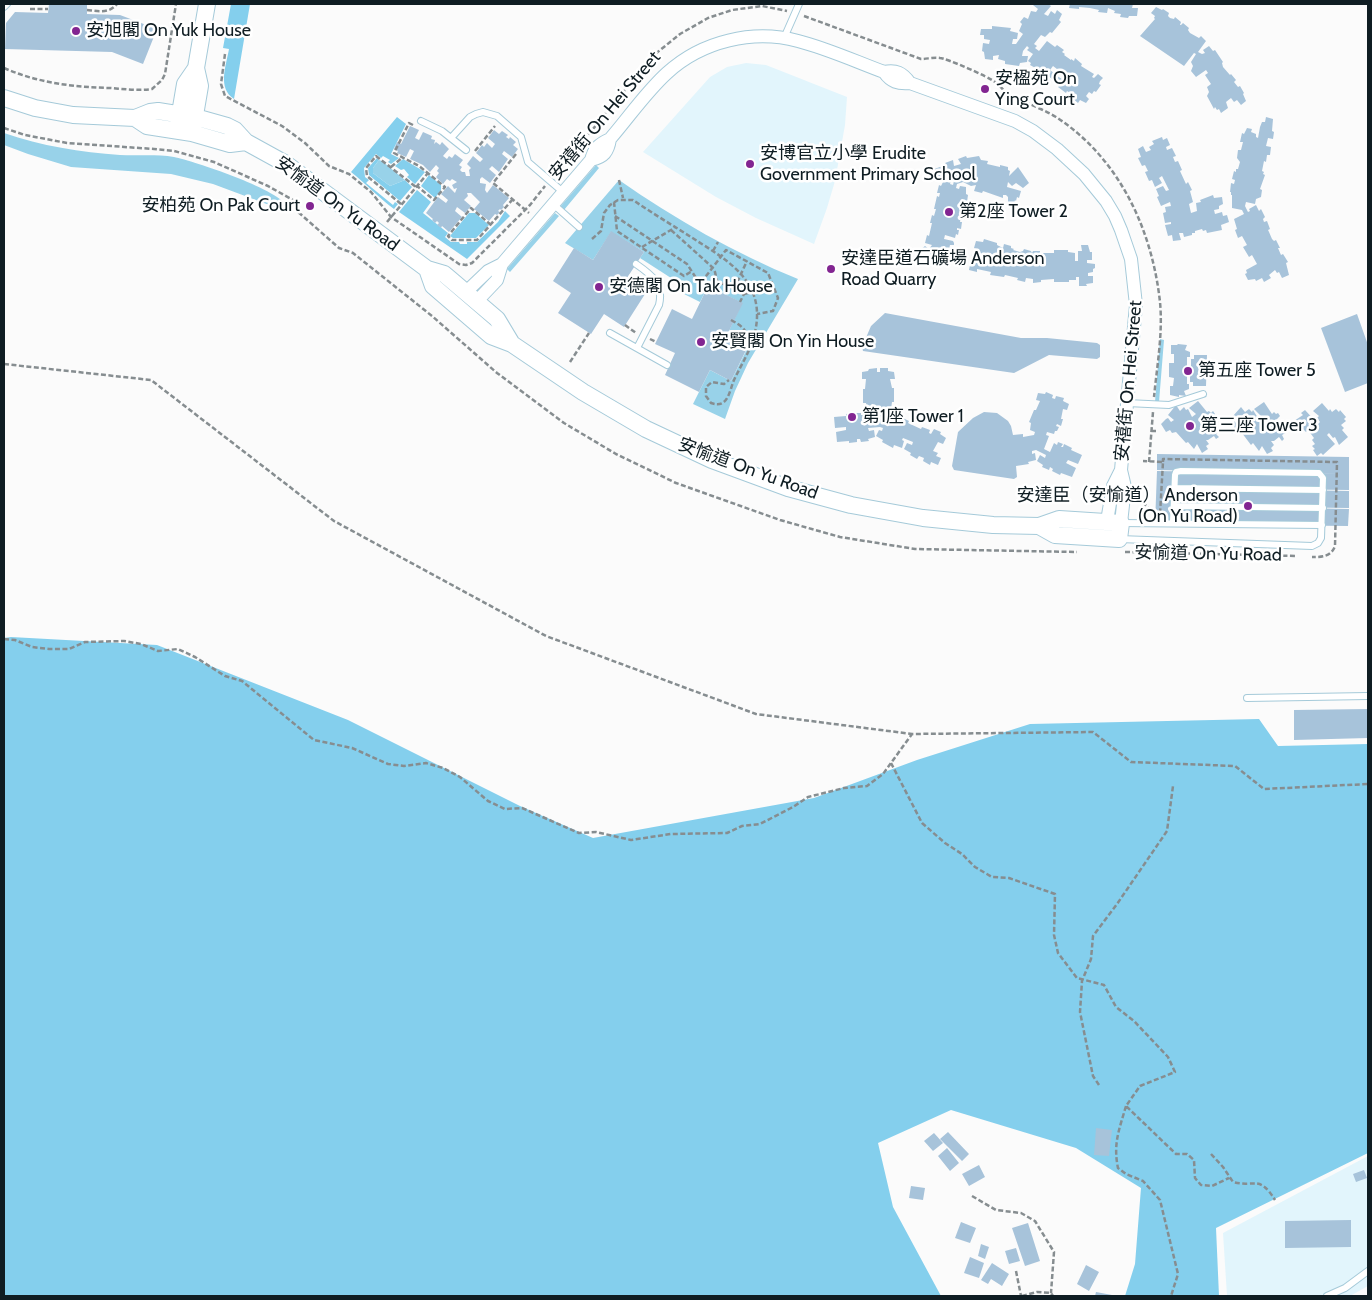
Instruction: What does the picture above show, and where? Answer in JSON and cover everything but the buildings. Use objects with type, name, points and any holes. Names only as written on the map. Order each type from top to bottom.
[{"type":"street","points":[[186,123],[200,86],[196,68],[208,6]]},
{"type":"street","name":"安禧街 On Hei Street","points":[[466,303],[488,271],[502,264],[591,160],[594,151],[600,143],[610,139],[668,72],[706,48],[736,39],[768,36],[800,41],[884,72],[890,80],[900,84],[910,83],[1015,122],[1033,131],[1057,149],[1084,174],[1106,201],[1122,230],[1127,244],[1136,289],[1136,320],[1121,470],[1113,486],[1117,533]]},
{"type":"street","name":"安愉道 On Yu Road","points":[[4,98],[35,108],[73,115],[135,118],[150,112],[186,123],[235,130],[246,142],[286,164],[427,269],[444,274],[466,303],[497,319],[512,344],[583,392],[646,429],[712,460],[788,488],[851,505],[922,518],[1039,526],[1059,519],[1117,533]]},
{"type":"lane","points":[[4,7],[8,4]]},
{"type":"lane","points":[[784,38],[797,14],[799,4]]},
{"type":"lane","points":[[451,138],[470,117],[476,114],[490,113],[497,116],[522,137],[528,162],[563,192]]},
{"type":"lane","points":[[421,121],[442,131],[469,152]]},
{"type":"lane","points":[[553,204],[579,227]]},
{"type":"lane","points":[[636,264],[655,278],[661,298],[637,348]]},
{"type":"lane","points":[[610,333],[667,365]]},
{"type":"lane","points":[[1127,402],[1169,405],[1203,394]]},
{"type":"lane","points":[[1117,533],[1312,546],[1320,540],[1324,478],[1319,473],[1176,472],[1173,522]]},
{"type":"lane","points":[[1174,488],[1323,490]]},
{"type":"lane","points":[[1174,506],[1323,508]]},
{"type":"lane","points":[[1117,533],[1173,522],[1322,525]]},
{"type":"lane","points":[[1246,698],[1368,696]]},
{"type":"lane","points":[[1327,1296],[1345,1288],[1368,1271]]},
{"type":"path","points":[[87,10],[106,11],[114,8],[117,4]]},
{"type":"path","points":[[4,68],[42,81],[76,87],[152,89],[158,85],[165,74],[176,4]]},
{"type":"path","name":"安禧街 On Hei Street","points":[[466,265],[472,263],[525,209],[558,172],[654,55],[680,34],[708,18],[732,10],[762,6],[797,14],[921,59],[941,58],[994,81],[1007,94],[1039,107],[1058,118],[1090,145],[1109,165],[1131,199],[1144,232],[1160,302],[1154,399]]},
{"type":"path","points":[[30,9],[48,9]]},
{"type":"path","name":"安愉道 On Yu Road","points":[[225,54],[220,84],[226,96],[282,126],[329,166],[349,174],[371,192],[391,218],[456,262],[466,265]]},
{"type":"path","points":[[402,204],[367,176],[366,168],[376,156],[434,200],[445,187],[419,166],[394,153],[409,123],[416,127]]},
{"type":"path","points":[[469,152],[497,124]]},
{"type":"path","points":[[517,153],[492,182],[530,214]]},
{"type":"path","points":[[391,166],[402,158]]},
{"type":"path","points":[[386,223],[428,173]]},
{"type":"path","points":[[619,180],[623,199]]},
{"type":"path","points":[[592,239],[601,232],[604,213],[614,202],[623,199],[633,200],[721,256],[741,274],[752,292],[757,314],[751,347],[729,396],[723,403],[715,404],[711,402],[706,396],[706,387],[712,382],[724,384],[729,380]]},
{"type":"path","points":[[492,225],[471,208],[448,236],[452,240],[477,240],[492,225],[513,200]]},
{"type":"path","points":[[614,202],[617,231],[684,276],[692,271]]},
{"type":"path","points":[[615,216],[687,264],[700,284],[726,250],[768,273],[778,298],[773,311],[757,314]]},
{"type":"path","points":[[642,247],[676,227]]},
{"type":"path","points":[[671,230],[713,267],[717,281],[744,294],[773,287]]},
{"type":"path","points":[[713,251],[718,242]]},
{"type":"path","points":[[734,289],[747,261]]},
{"type":"path","points":[[740,302],[744,294]]},
{"type":"path","points":[[731,320],[746,330],[748,338],[746,345]]},
{"type":"path","points":[[570,362],[589,333]]},
{"type":"path","points":[[4,364],[151,380],[334,521],[546,636],[756,714],[912,734],[1094,732],[1131,762],[1234,766],[1264,789],[1368,784]]},
{"type":"path","name":"安禧街 On Hei Street","points":[[1149,462],[1153,410]]},
{"type":"path","points":[[1151,431],[1158,431]]},
{"type":"path","points":[[1141,500],[1150,511],[1160,514],[1163,462],[1143,461]]},
{"type":"path","points":[[1090,496],[1101,497]]},
{"type":"path","name":"安愉道 On Yu Road","points":[[1117,533],[1300,556]]},
{"type":"path","points":[[1309,556],[1321,556]]},
{"type":"path","points":[[4,639],[15,640],[32,647],[49,649],[69,649],[85,642],[124,641],[142,644],[158,651],[178,649],[195,657],[225,676],[242,681],[314,740],[352,748],[388,764],[404,766],[426,763],[443,768],[460,777],[488,801],[505,808],[522,808],[579,834],[596,832],[631,840],[671,834],[727,833],[742,826],[760,824],[808,797],[844,788],[867,786],[883,774],[912,734]]},
{"type":"path","points":[[891,764],[922,823],[945,843],[962,854],[975,867],[992,877],[1009,878],[1055,894],[1054,936],[1058,953],[1076,978],[1104,985],[1116,1007],[1134,1021],[1168,1058],[1175,1072],[1140,1086],[1126,1106],[1115,1140],[1115,1154],[1118,1168],[1126,1174],[1143,1181],[1160,1200],[1178,1274],[1172,1296]]},
{"type":"path","points":[[1099,1085],[1093,1076],[1080,1012],[1082,981],[1091,959],[1093,936],[1167,830],[1173,786]]},
{"type":"path","points":[[1126,1106],[1176,1154],[1187,1154],[1194,1160],[1195,1178],[1201,1185],[1212,1186],[1230,1178]]},
{"type":"path","points":[[1211,1154],[1233,1182],[1256,1182],[1264,1185],[1275,1200]]},
{"type":"path","points":[[972,1196],[996,1210],[1021,1213],[1035,1221],[1054,1252],[1052,1295],[1037,1292],[1022,1296],[1016,1271]]},
{"type":"shaded area","points":[[231,4],[250,4],[234,99],[229,94],[224,83],[229,49],[223,48]]},
{"type":"shaded area","name":"安博官立小學 Erudite Government Primary School","points":[[746,63],[766,65],[847,97],[845,125],[835,181],[814,244],[756,218],[716,197],[643,152],[710,77],[727,67]]},
{"type":"shaded area","points":[[397,117],[406,124],[391,154],[399,158],[391,164],[388,162],[390,160],[383,156],[381,158],[376,154],[364,168],[365,177],[369,180],[366,183],[393,205],[395,202],[398,204],[394,209],[351,172]]},
{"type":"shaded area","points":[[4,133],[32,142],[76,150],[120,155],[174,157],[234,176],[268,191],[286,205],[288,212],[213,184],[171,174],[71,167],[4,145]]},
{"type":"shaded area","points":[[377,158],[379,160],[373,168],[373,173],[390,186],[405,180],[412,187],[400,201],[369,175],[368,168]]},
{"type":"shaded area","points":[[403,159],[425,172],[415,184],[407,177],[409,175],[404,169],[401,170],[395,166]]},
{"type":"shaded area","points":[[379,160],[405,180],[390,186],[373,173],[373,168]]},
{"type":"shaded area","points":[[596,165],[599,168],[564,210],[560,207]]},
{"type":"shaded area","points":[[429,175],[441,185],[441,190],[435,198],[421,186]]},
{"type":"shaded area","points":[[619,180],[728,247],[798,279],[748,363],[725,419],[693,404],[710,370],[731,381],[747,349],[748,346],[727,335],[742,303],[708,286],[700,302],[682,293],[685,287],[640,258],[644,252],[611,232],[593,260],[565,243]]},
{"type":"shaded area","points":[[417,190],[431,202],[423,213],[448,233],[445,237],[451,242],[467,244],[467,242],[477,242],[498,222],[505,211],[510,216],[467,259],[399,212]]},
{"type":"shaded area","points":[[469,213],[475,213],[489,225],[476,238],[453,238],[450,236]]},
{"type":"shaded area","points":[[555,213],[559,216],[510,272],[507,269]]},
{"type":"shaded area","points":[[1160,339],[1164,340],[1159,402],[1155,402]]},
{"type":"shaded area","points":[[4,638],[157,645],[348,720],[520,806],[593,838],[814,798],[917,760],[1030,724],[1259,719],[1278,746],[1368,744],[1368,1153],[1216,1228],[1219,1296],[1125,1296],[1135,1264],[1141,1188],[1076,1148],[951,1110],[878,1143],[893,1207],[941,1296],[4,1296]]},
{"type":"shaded area","points":[[1368,1156],[1368,1286],[1350,1296],[1227,1296],[1223,1233]]},
{"type":"place","name":"安旭閣 On Yuk House","points":[[76,31]]},
{"type":"place","name":"安楹苑 On Ying Court","points":[[985,89]]},
{"type":"place","name":"安博官立小學 Erudite Government Primary School","points":[[750,164]]},
{"type":"place","name":"安柏苑 On Pak Court","points":[[310,206]]},
{"type":"place","name":"第2座 Tower 2","points":[[949,212]]},
{"type":"place","name":"安達臣道石礦場 Anderson Road Quarry","points":[[831,269]]},
{"type":"place","name":"安德閣 On Tak House","points":[[599,287]]},
{"type":"place","name":"安賢閣 On Yin House","points":[[701,342]]},
{"type":"place","name":"第五座 Tower 5","points":[[1188,371]]},
{"type":"place","name":"第1座 Tower 1","points":[[852,417]]},
{"type":"place","name":"第三座 Tower 3","points":[[1190,426]]},
{"type":"place","name":"安達臣（安愉道） Anderson (On Yu Road)","points":[[1248,506]]}]
